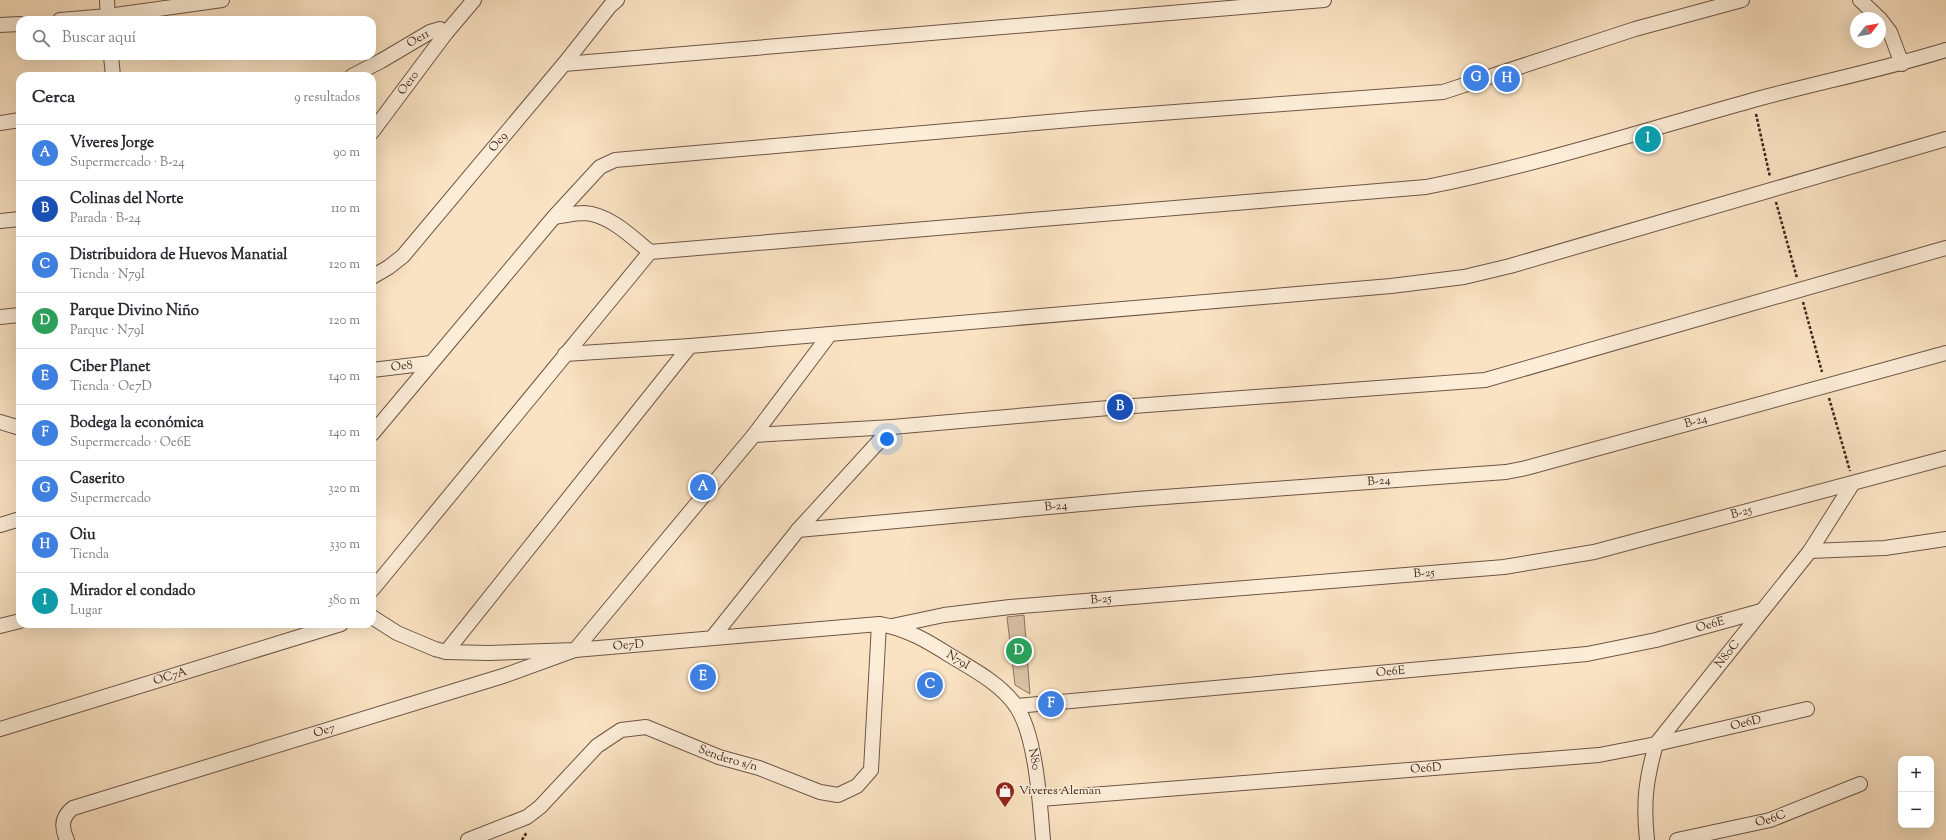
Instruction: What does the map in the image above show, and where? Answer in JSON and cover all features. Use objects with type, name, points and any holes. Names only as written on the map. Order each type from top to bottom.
[{"type":"street","points":[[107,0],[108,16]]},
{"type":"street","points":[[121,16],[222,0]]},
{"type":"street","name":"Oe11","points":[[360,72],[430,32],[440,29],[446,33],[474,0]]},
{"type":"street","name":"Oe9","points":[[376,275],[403,256],[564,64],[610,6],[617,0]]},
{"type":"street","points":[[564,64],[1324,0]]},
{"type":"street","points":[[376,429],[554,217],[600,167],[615,160],[1094,118],[1443,92],[1635,29],[1742,0]]},
{"type":"street","points":[[1860,0],[1872,12]]},
{"type":"street","points":[[0,25],[16,24]]},
{"type":"street","points":[[1886,27],[1890,32],[1902,64]]},
{"type":"street","name":"Oe10","points":[[376,127],[446,33]]},
{"type":"street","points":[[554,217],[584,213],[596,215],[623,230],[650,252],[1426,187],[1482,176],[1754,100],[1902,64],[1946,50]]},
{"type":"street","points":[[111,60],[113,72]]},
{"type":"street","points":[[0,123],[16,121]]},
{"type":"street","points":[[566,354],[690,346],[1391,286],[1464,277],[1510,266],[1946,139]]},
{"type":"street","points":[[0,221],[16,219]]},
{"type":"street","points":[[754,435],[892,428],[1120,407],[1484,380],[1946,248]]},
{"type":"street","points":[[376,585],[650,252]]},
{"type":"street","points":[[0,317],[16,315]]},
{"type":"street","points":[[575,650],[754,435],[830,334]]},
{"type":"street","points":[[446,652],[690,346]]},
{"type":"street","name":"B-24","points":[[798,530],[1137,499],[1506,472],[1526,468],[1946,353]]},
{"type":"street","name":"Oe8","points":[[376,370],[431,363]]},
{"type":"street","points":[[0,421],[16,418]]},
{"type":"street","points":[[0,421],[16,427]]},
{"type":"street","points":[[712,638],[798,530],[892,428]]},
{"type":"street","name":"B-25","points":[[886,625],[944,615],[1010,607],[1504,567],[1535,563],[1594,552],[1946,458]]},
{"type":"street","name":"N80C","points":[[1647,840],[1644,795],[1656,744],[1810,551],[1853,482]]},
{"type":"street","points":[[0,525],[16,520]]},
{"type":"street","points":[[1810,551],[1885,548],[1946,539]]},
{"type":"street","name":"Oe6E","points":[[1016,706],[1587,654],[1656,640],[1761,611]]},
{"type":"street","name":"Oe7D","points":[[376,620],[397,633],[435,649],[446,652],[489,653],[575,650],[886,625]]},
{"type":"street","points":[[0,626],[16,622]]},
{"type":"street","name":"N79I","points":[[886,625],[907,631],[980,674],[999,689],[1016,706]]},
{"type":"street","name":"Sendero s/n","points":[[468,840],[527,817],[540,807],[597,746],[621,730],[646,728],[719,757],[759,768],[820,792],[838,795],[857,786],[871,770],[886,625]]},
{"type":"street","name":"OC7A","points":[[0,729],[328,628]]},
{"type":"street","name":"Oe7","points":[[67,840],[63,830],[62,820],[66,813],[73,808],[503,676],[575,650]]},
{"type":"street","name":"N80","points":[[1016,706],[1024,721],[1030,740],[1040,799],[1043,840]]},
{"type":"street","name":"Oe6D","points":[[1040,799],[1591,755],[1656,744],[1807,709]]},
{"type":"street","name":"Oe6C","points":[[1678,840],[1770,820],[1860,784]]},
{"type":"shaded area","points":[[1024,615],[1030,694],[1015,685],[1007,617]]},
{"type":"place","name":"Caserito","points":[[1476,78]]},
{"type":"place","name":"Oiu","points":[[1507,79]]},
{"type":"place","name":"Mirador el condado","points":[[1648,139]]},
{"type":"place","name":"Colinas del Norte","points":[[1120,407]]},
{"type":"place","name":"Víveres Jorge","points":[[703,487]]},
{"type":"place","name":"Parque Divino Niño","points":[[1019,651]]},
{"type":"place","name":"Ciber Planet","points":[[703,677]]},
{"type":"place","name":"Distribuidora de Huevos Manatial","points":[[930,685]]},
{"type":"place","name":"Bodega la económica","points":[[1051,704]]},
{"type":"place","name":"Viveres Aleman","points":[[1005,808]]}]
